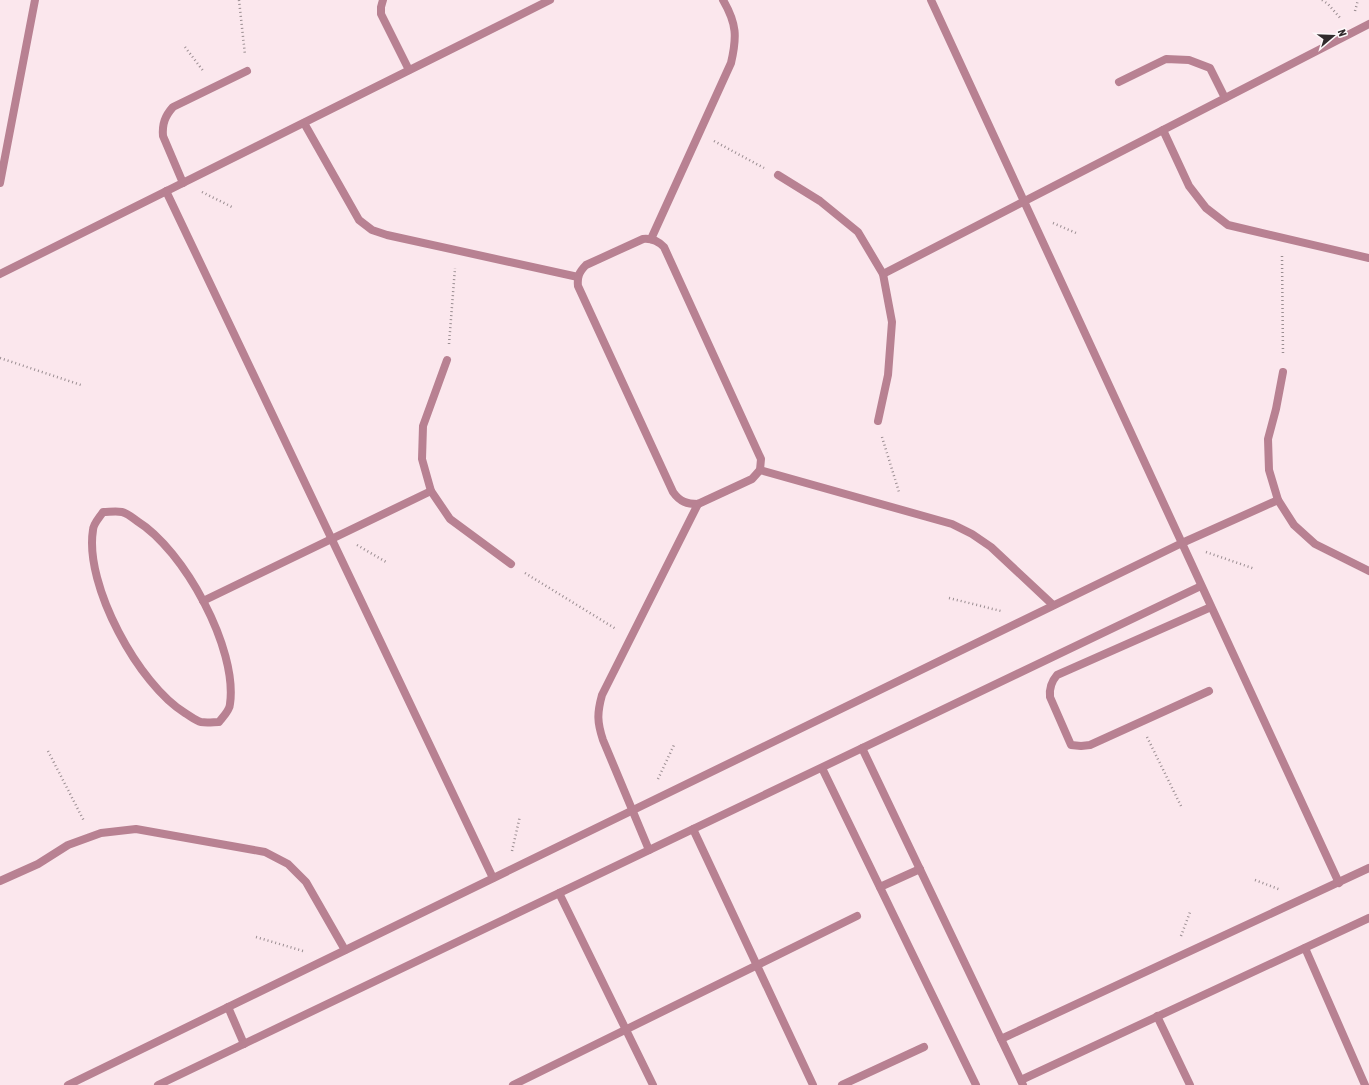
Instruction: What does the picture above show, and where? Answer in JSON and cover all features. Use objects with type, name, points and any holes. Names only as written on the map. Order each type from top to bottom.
[{"type":"street","points":[[0,183],[35,0]]},
{"type":"street","points":[[383,0],[381,14],[409,70]]},
{"type":"street","points":[[0,274],[550,0]]},
{"type":"street","points":[[651,239],[731,63],[736,44],[734,24],[723,0]]},
{"type":"street","points":[[931,0],[1338,883]]},
{"type":"street","points":[[883,274],[1369,24]]},
{"type":"street","points":[[1119,82],[1166,59],[1189,60],[1210,68],[1225,98]]},
{"type":"street","points":[[183,183],[163,136],[162,128],[168,113],[173,107],[247,71]]},
{"type":"street","points":[[304,123],[359,220],[372,230],[387,235],[456,251],[578,277]]},
{"type":"street","points":[[1164,130],[1189,186],[1206,208],[1228,225],[1369,258]]},
{"type":"street","points":[[778,175],[820,201],[858,232],[883,274],[892,322],[888,375],[878,421]]},
{"type":"street","points":[[166,191],[493,878]]},
{"type":"street","points":[[643,239],[651,239],[661,243],[664,247],[761,459],[760,470],[752,479],[698,504],[684,502],[673,492],[578,286],[579,272],[586,265],[643,239]]},
{"type":"street","points":[[447,360],[423,426],[422,459],[431,491],[450,519],[511,564]]},
{"type":"street","points":[[1284,372],[1268,439],[1269,470],[1278,500],[1294,525],[1315,544],[1369,570]]},
{"type":"street","points":[[760,470],[952,524],[972,534],[991,548],[1053,605]]},
{"type":"street","points":[[203,601],[431,491]]},
{"type":"street","points":[[68,1085],[1053,605],[1182,543],[1278,500]]},
{"type":"street","points":[[649,850],[603,740],[598,725],[598,710],[602,695],[698,504]]},
{"type":"street","points":[[103,512],[123,512],[148,528],[176,557],[203,601],[220,637],[230,676],[230,706],[220,722],[200,722],[175,707],[147,677],[122,639],[103,598],[92,559],[93,529],[103,512]]},
{"type":"street","points":[[158,1085],[1201,586]]},
{"type":"street","points":[[1209,691],[1090,745],[1081,746],[1071,745],[1050,697],[1050,686],[1057,675],[1211,607]]},
{"type":"street","points":[[862,748],[1022,1082],[1157,1016],[1369,918]]},
{"type":"street","points":[[822,768],[976,1085]]},
{"type":"street","points":[[0,881],[38,864],[68,845],[101,833],[136,829],[265,852],[288,864],[306,882],[346,950]]},
{"type":"street","points":[[694,829],[813,1085]]},
{"type":"street","points":[[1001,1039],[1369,868]]},
{"type":"street","points":[[880,887],[920,869]]},
{"type":"street","points":[[559,893],[652,1085]]},
{"type":"street","points":[[513,1085],[858,916]]},
{"type":"street","points":[[1304,948],[1365,1085],[1369,1084]]},
{"type":"street","points":[[228,1007],[244,1044]]},
{"type":"street","points":[[1157,1016],[1190,1085]]},
{"type":"street","points":[[842,1085],[924,1047]]},
{"type":"path","points":[[240,0],[247,71]]},
{"type":"path","points":[[1322,0],[1328,4],[1340,18],[1349,34]]},
{"type":"path","points":[[185,47],[215,87]]},
{"type":"path","points":[[699,133],[778,175]]},
{"type":"path","points":[[183,183],[232,207]]},
{"type":"path","points":[[1282,238],[1284,372]]},
{"type":"path","points":[[447,360],[456,251]]},
{"type":"path","points":[[0,358],[82,385]]},
{"type":"path","points":[[878,421],[904,510]]},
{"type":"path","points":[[340,535],[386,562]]},
{"type":"path","points":[[1182,543],[1255,569]]},
{"type":"path","points":[[511,564],[631,638]]},
{"type":"path","points":[[949,598],[1028,618]]},
{"type":"path","points":[[1140,722],[1181,806]]},
{"type":"path","points":[[647,803],[674,745]]},
{"type":"path","points":[[48,751],[92,836]]},
{"type":"path","points":[[507,872],[520,816]]},
{"type":"path","points":[[256,937],[327,959]]}]
